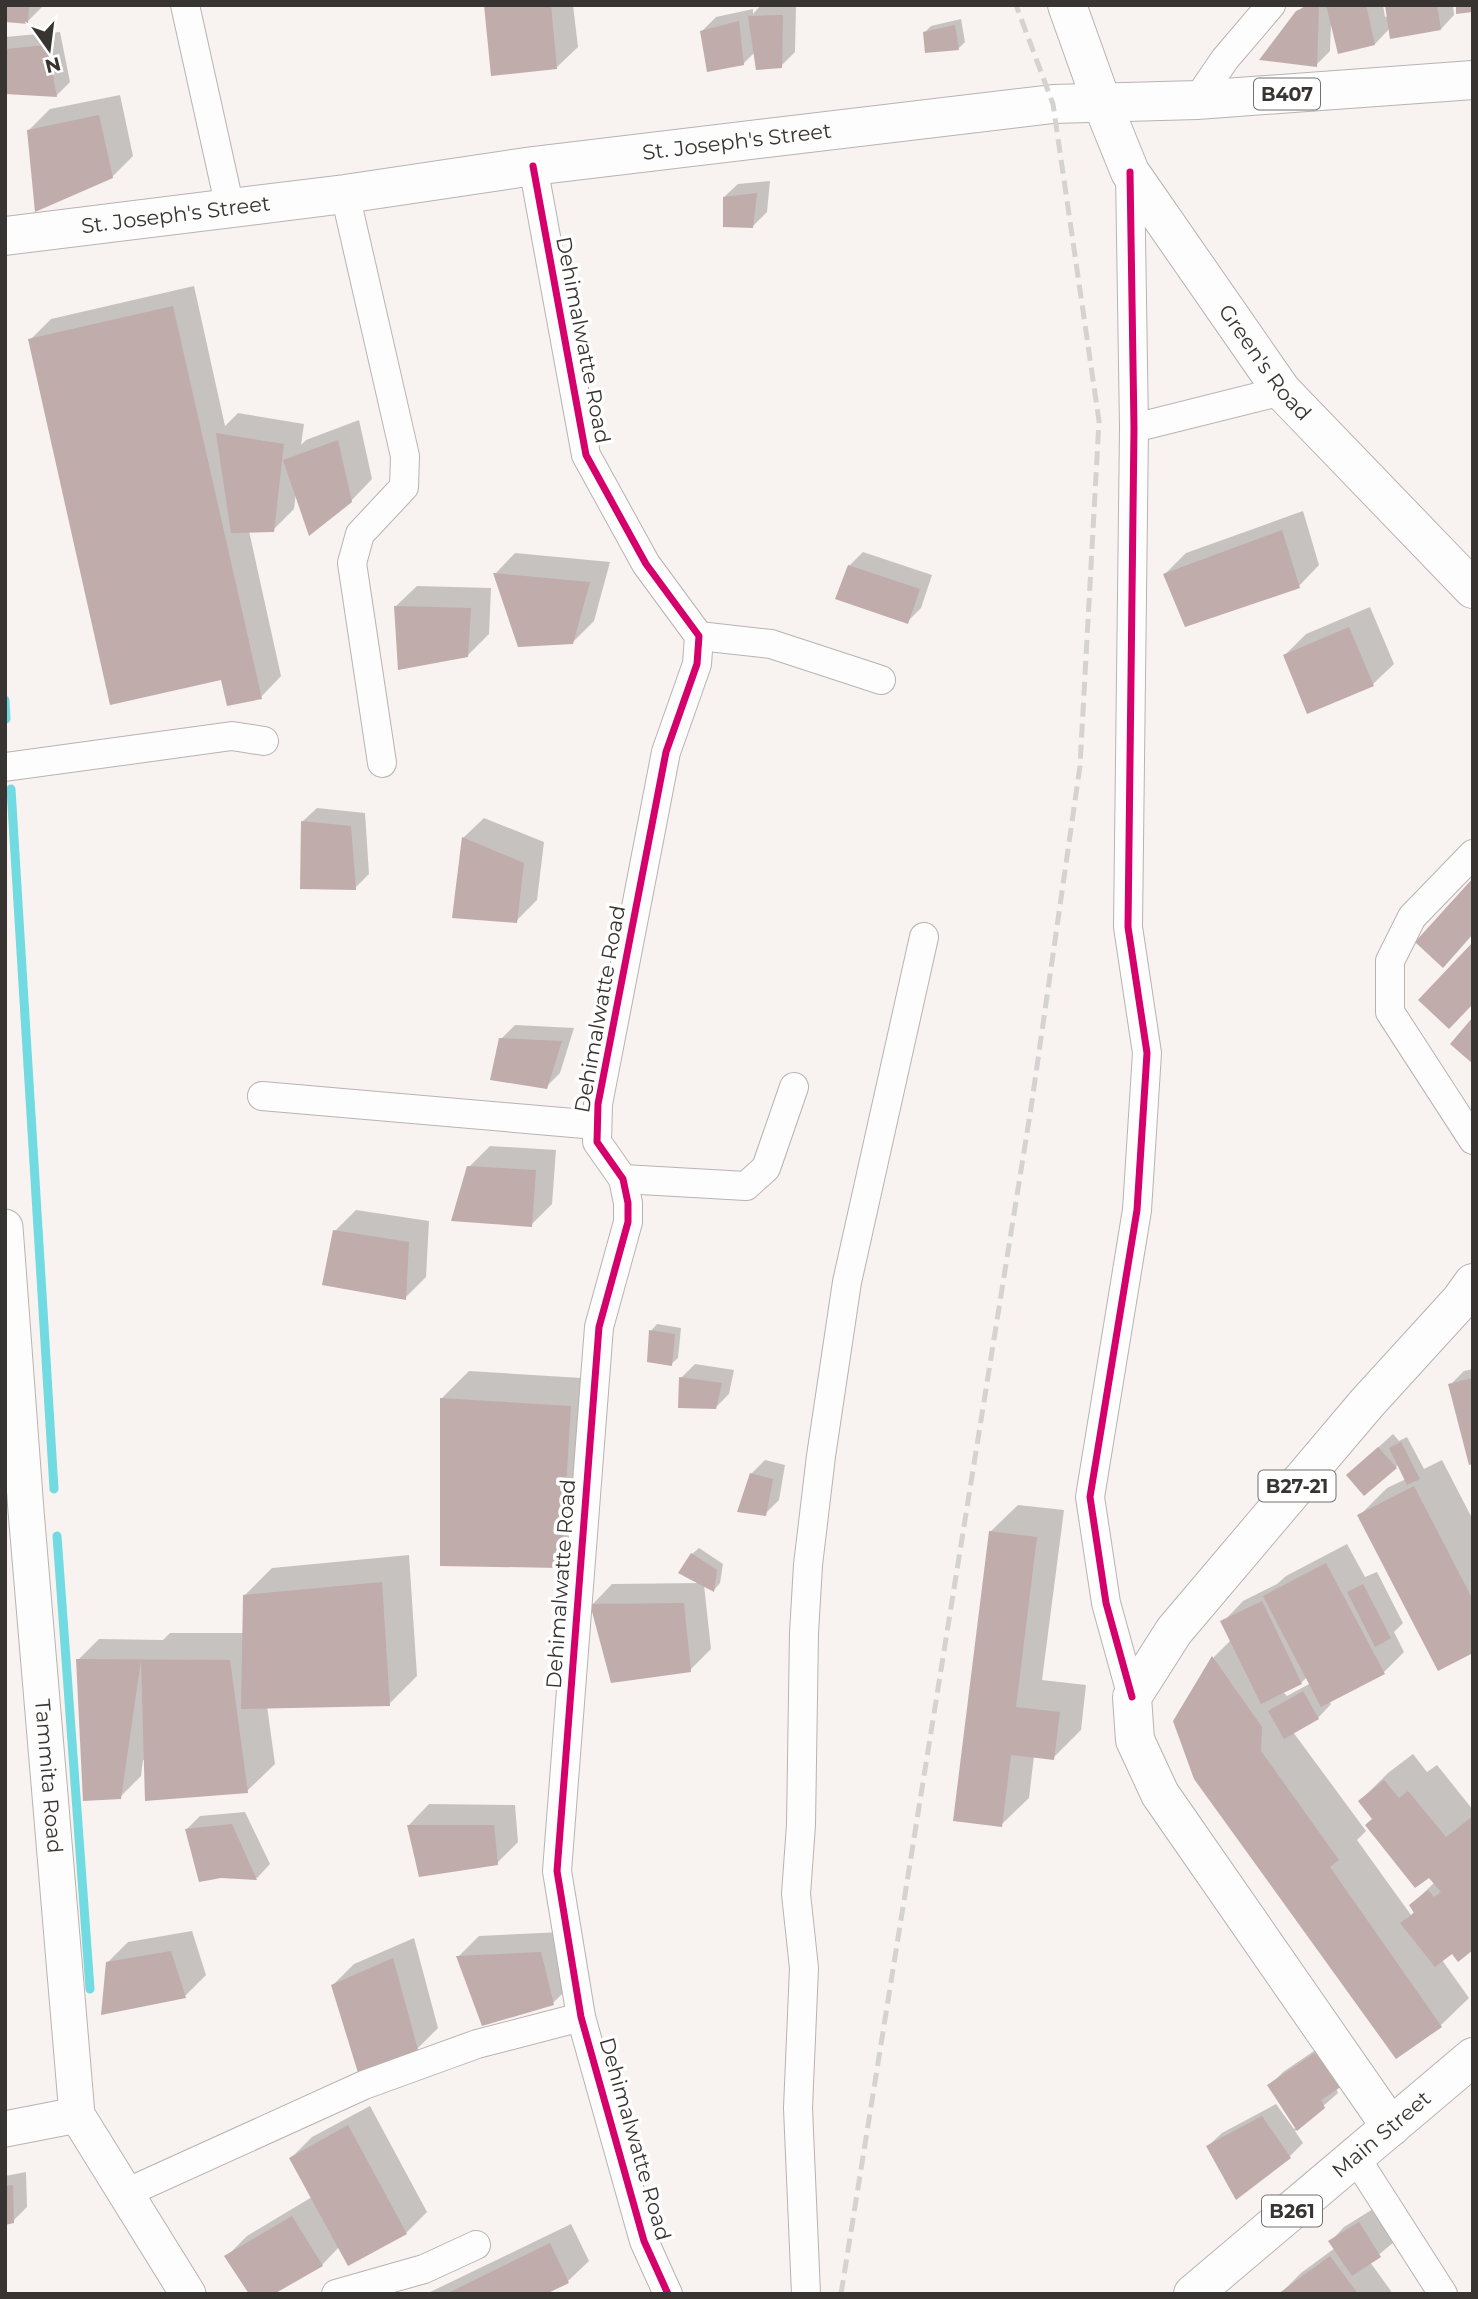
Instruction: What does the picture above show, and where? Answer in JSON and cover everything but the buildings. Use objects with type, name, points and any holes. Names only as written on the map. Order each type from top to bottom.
[{"type":"main road","name":"Green's Road","points":[[1067,5],[1130,172],[1282,391],[1473,589]]},
{"type":"main road","name":"St. Joseph's Street","points":[[5,236],[345,194],[533,166],[1053,104],[1197,100],[1473,80]]},
{"type":"main road","name":"B27-21","points":[[1132,1697],[1174,1631],[1367,1403],[1469,1300]]},
{"type":"main road","points":[[1132,1697],[1135,1740],[1160,1794],[1391,2127]]},
{"type":"main road","name":"Main Street","points":[[1193,2294],[1473,2057]]},
{"type":"street","points":[[185,5],[230,208]]},
{"type":"street","points":[[1197,100],[1225,59],[1271,5]]},
{"type":"street","name":"Dehimalwatte Road","points":[[533,166],[586,455],[646,564],[699,636],[697,664],[666,752],[598,1104],[597,1142],[622,1179],[628,1203],[628,1222],[599,1327],[556,1871],[581,2017],[643,2241],[668,2294]]},
{"type":"street","points":[[1130,172],[1134,428],[1128,927],[1147,1053],[1137,1210],[1090,1497],[1105,1603],[1132,1697]]},
{"type":"street","points":[[345,194],[405,456],[404,487],[360,534],[352,563],[382,763]]},
{"type":"street","points":[[1134,428],[1282,391]]},
{"type":"street","points":[[699,636],[771,644],[881,680]]},
{"type":"street","points":[[5,766],[232,736],[264,741]]},
{"type":"street","points":[[1473,854],[1412,917],[1390,961],[1390,1013],[1473,1140]]},
{"type":"street","points":[[806,2294],[798,2108],[804,1968],[796,1894],[801,1825],[804,1633],[808,1565],[847,1282],[924,937]]},
{"type":"street","points":[[622,1179],[746,1186],[766,1168],[794,1087]]},
{"type":"street","points":[[262,1096],[596,1125]]},
{"type":"street","name":"Tammita Road","points":[[5,1227],[16,1510],[77,2115],[188,2294]]},
{"type":"street","points":[[126,2193],[364,2085],[477,2044],[581,2017]]},
{"type":"street","points":[[5,2129],[77,2115]]},
{"type":"street","points":[[1356,2158],[1443,2294]]},
{"type":"street","points":[[336,2294],[424,2269],[476,2245]]},
{"type":"waterway","points":[[5,700],[6,719]]},
{"type":"waterway","points":[[11,789],[54,1489]]},
{"type":"waterway","points":[[57,1536],[90,1989]]},
{"type":"railway","points":[[841,2294],[1031,1108],[1080,766],[1099,421],[1053,104],[1016,5]]},
{"type":"cycle path","points":[[533,166],[586,455],[646,564],[699,636],[697,664],[666,752],[598,1104],[597,1142],[623,1179],[628,1203],[628,1222],[599,1327],[557,1871],[581,2017],[644,2241],[668,2294]]},
{"type":"cycle path","points":[[1130,172],[1134,428],[1128,927],[1147,1053],[1137,1210],[1090,1497],[1106,1603],[1132,1697]]}]
